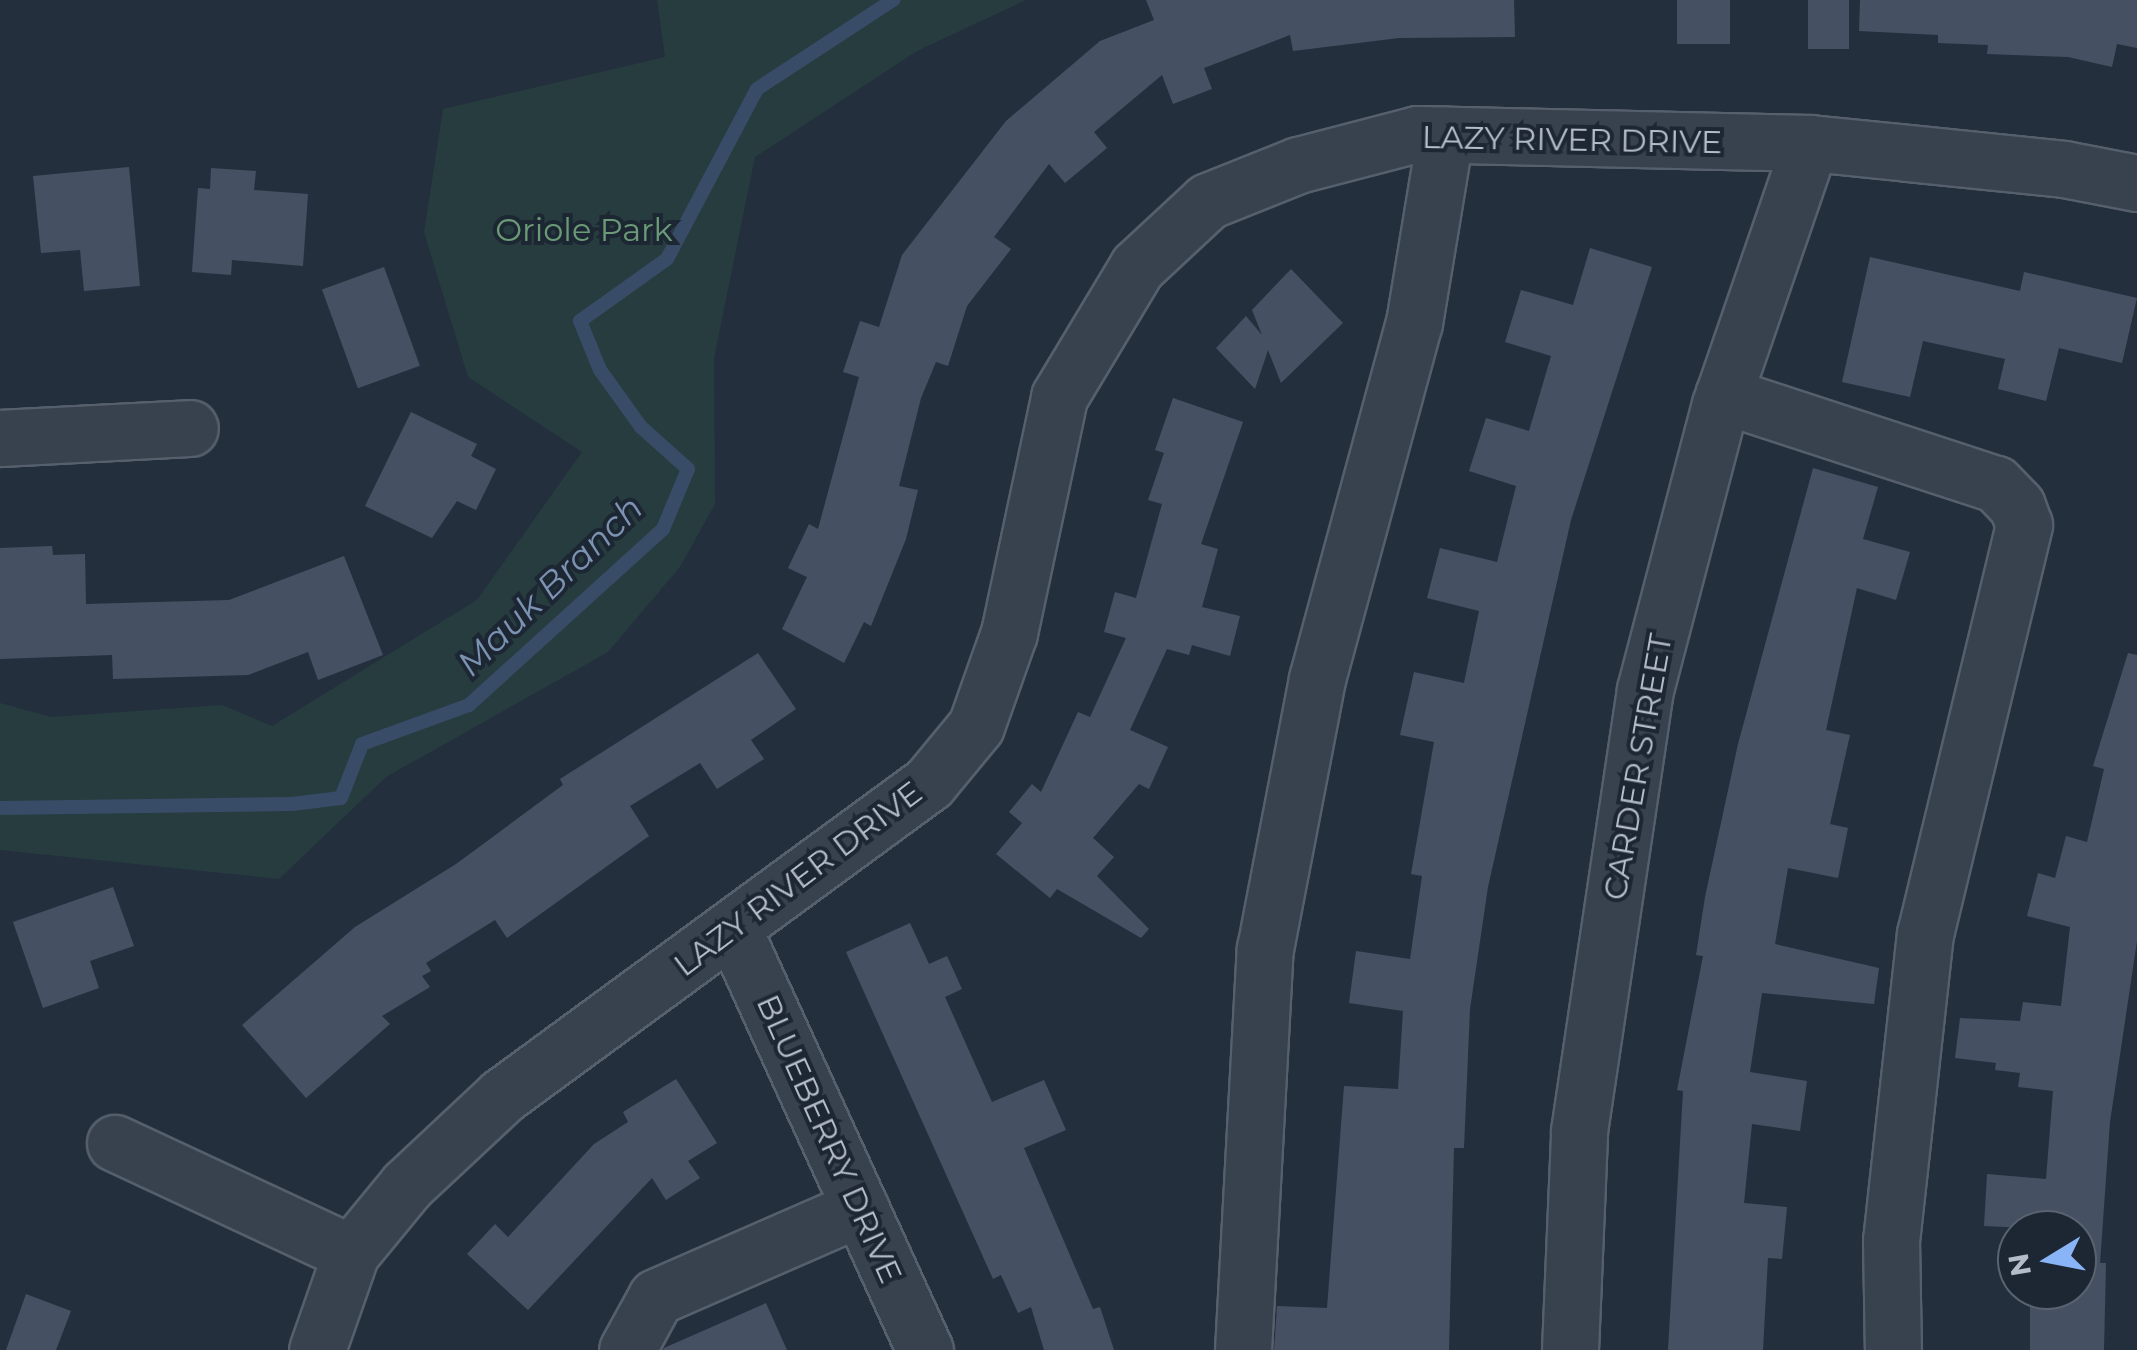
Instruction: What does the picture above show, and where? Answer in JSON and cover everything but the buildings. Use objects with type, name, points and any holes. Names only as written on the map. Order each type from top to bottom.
[{"type":"street","name":"LAZY RIVER DRIVE","points":[[316,1350],[351,1253],[407,1185],[502,1096],[929,783],[976,726],[1008,634],[1058,397],[1137,267],[1208,201],[1298,166],[1417,134],[1810,144],[2064,169],[2137,183]]},
{"type":"street","points":[[1242,1350],[1265,949],[1317,679],[1414,323],[1444,135]]},
{"type":"street","name":"CARDER STREET","points":[[1570,1350],[1579,1131],[1645,690],[1723,396],[1810,144]]},
{"type":"street","points":[[1723,396],[1996,484],[2017,506],[2024,524],[1925,932],[1891,1240],[1893,1350]]},
{"type":"street","points":[[0,438],[190,428]]},
{"type":"street","name":"BLUEBERRY DRIVE","points":[[733,929],[925,1350]]},
{"type":"street","points":[[116,1143],[351,1253]]},
{"type":"street","points":[[626,1350],[656,1297],[860,1208]]},
{"type":"green space","name":"Oriole Park","points":[[657,0],[1026,0],[917,51],[755,157],[714,358],[715,504],[680,567],[608,652],[386,777],[279,879],[0,850],[0,703],[51,717],[222,705],[272,726],[477,600],[582,452],[468,377],[424,232],[443,109],[665,57]]},
{"type":"waterway","name":"Mauk Branch","points":[[0,808],[292,804],[341,798],[362,744],[469,705],[663,529],[688,469],[641,427],[600,370],[580,321],[667,259],[757,89],[893,0]]}]
